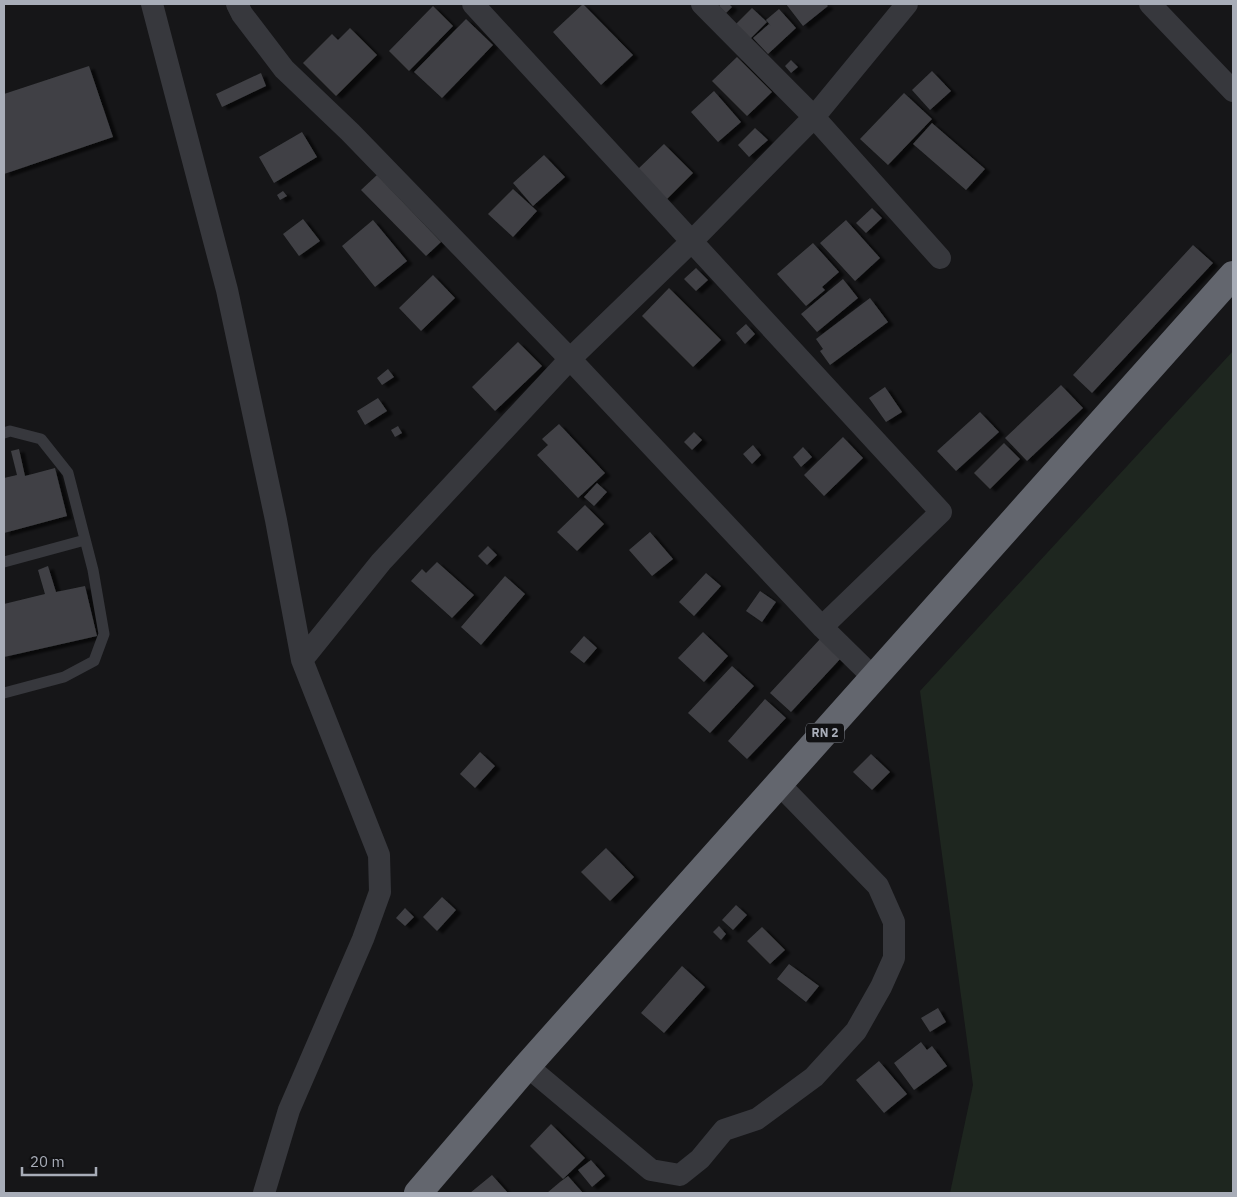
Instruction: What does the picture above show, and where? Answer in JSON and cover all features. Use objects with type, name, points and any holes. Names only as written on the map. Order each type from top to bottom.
[{"type":"highway","name":"RN 2","points":[[418,1193],[528,1066],[1233,275]]},
{"type":"street","points":[[152,4],[227,290],[276,520],[302,660],[379,855],[380,892],[363,939],[289,1110],[264,1193]]},
{"type":"street","points":[[237,4],[242,14],[284,68],[350,132],[570,359],[822,627],[874,678]]},
{"type":"street","points":[[473,4],[693,240],[941,512],[822,627]]},
{"type":"street","points":[[702,4],[814,117],[940,258]]},
{"type":"street","points":[[302,660],[381,562],[570,359],[693,240],[814,117],[907,4]]},
{"type":"street","points":[[1150,4],[1233,91]]},
{"type":"street","points":[[528,1066],[651,1170],[680,1175],[700,1159],[724,1130],[757,1119],[814,1077],[850,1037],[881,987],[894,958],[894,922],[878,886],[780,784]]},
{"type":"lane","points":[[4,433],[10,431],[41,439],[68,473],[85,540],[104,634],[94,661],[64,677],[4,693]]},
{"type":"lane","points":[[4,562],[85,540]]},
{"type":"shaded area","points":[[1233,351],[1233,1193],[950,1193],[973,1085],[920,691]]},
{"type":"building","points":[[583,4],[633,55],[601,85],[553,32]]},
{"type":"building","points":[[721,4],[729,4],[732,7],[726,13],[719,6]]},
{"type":"building","points":[[786,4],[826,4],[828,6],[803,26]]},
{"type":"building","points":[[433,6],[453,26],[409,71],[389,51]]},
{"type":"building","points":[[752,8],[767,22],[750,39],[735,25]]},
{"type":"building","points":[[779,9],[796,28],[768,54],[753,38],[769,24],[771,26],[766,20]]},
{"type":"building","points":[[466,19],[493,45],[442,98],[414,72]]},
{"type":"building","points":[[350,28],[377,55],[336,96],[303,63],[332,34],[338,40]]},
{"type":"building","points":[[737,57],[772,92],[747,116],[712,81]]},
{"type":"building","points":[[791,60],[798,67],[791,73],[785,66]]},
{"type":"building","points":[[89,66],[113,137],[4,174],[4,94]]},
{"type":"building","points":[[932,71],[951,91],[930,110],[912,90]]},
{"type":"building","points":[[261,73],[266,86],[222,107],[216,94]]},
{"type":"building","points":[[714,91],[741,122],[718,142],[691,112]]},
{"type":"building","points":[[904,93],[932,119],[888,165],[860,139]]},
{"type":"building","points":[[932,123],[985,169],[966,190],[913,144]]},
{"type":"building","points":[[755,128],[768,140],[749,157],[738,145]]},
{"type":"building","points":[[302,132],[317,157],[274,183],[259,157]]},
{"type":"building","points":[[664,144],[693,173],[666,200],[637,170]]},
{"type":"building","points":[[544,155],[565,177],[533,206],[513,183]]},
{"type":"building","points":[[377,175],[441,242],[426,256],[361,190]]},
{"type":"building","points":[[513,189],[537,211],[513,237],[488,214]]},
{"type":"building","points":[[283,191],[287,196],[280,200],[277,195]]},
{"type":"building","points":[[872,208],[882,218],[866,233],[856,223]]},
{"type":"building","points":[[303,219],[320,241],[299,256],[283,234]]},
{"type":"building","points":[[373,220],[407,261],[375,287],[342,246]]},
{"type":"building","points":[[846,220],[880,258],[855,281],[820,243]]},
{"type":"building","points":[[813,243],[839,272],[822,287],[825,290],[806,306],[777,274]]},
{"type":"building","points":[[1193,245],[1213,263],[1092,393],[1073,375]]},
{"type":"building","points":[[696,268],[708,280],[696,291],[684,279]]},
{"type":"building","points":[[433,275],[455,298],[421,331],[399,308]]},
{"type":"building","points":[[843,279],[858,298],[817,332],[801,314]]},
{"type":"building","points":[[669,288],[721,340],[693,367],[642,316]]},
{"type":"building","points":[[870,298],[888,322],[830,365],[820,351],[823,349],[816,339]]},
{"type":"building","points":[[746,324],[755,334],[745,344],[736,333]]},
{"type":"building","points":[[518,342],[542,366],[495,411],[472,387]]},
{"type":"building","points":[[388,369],[394,377],[382,385],[377,378]]},
{"type":"building","points":[[1061,385],[1083,408],[1027,461],[1005,438]]},
{"type":"building","points":[[885,387],[902,412],[886,422],[869,398]]},
{"type":"building","points":[[378,398],[387,411],[365,425],[357,411]]},
{"type":"building","points":[[980,412],[999,432],[956,471],[937,451]]},
{"type":"building","points":[[559,424],[605,473],[578,498],[537,455],[548,445],[542,439]]},
{"type":"building","points":[[398,426],[402,433],[395,437],[391,430]]},
{"type":"building","points":[[694,432],[702,440],[692,450],[684,442]]},
{"type":"building","points":[[843,437],[863,458],[824,496],[804,475]]},
{"type":"building","points":[[1004,443],[1020,459],[990,489],[974,473]]},
{"type":"building","points":[[753,445],[761,455],[752,464],[743,454]]},
{"type":"building","points":[[803,447],[812,457],[801,467],[793,457]]},
{"type":"building","points":[[19,449],[25,476],[55,468],[67,516],[4,533],[4,478],[17,475],[11,451]]},
{"type":"building","points":[[597,483],[607,492],[594,506],[584,497]]},
{"type":"building","points":[[585,505],[604,524],[577,551],[557,532]]},
{"type":"building","points":[[650,532],[673,559],[652,576],[629,550]]},
{"type":"building","points":[[488,546],[497,555],[487,565],[478,556]]},
{"type":"building","points":[[437,562],[474,595],[452,618],[411,581],[422,569],[426,573]]},
{"type":"building","points":[[48,566],[56,592],[85,586],[97,636],[4,657],[4,604],[45,594],[38,570]]},
{"type":"building","points":[[706,573],[721,586],[694,616],[679,602]]},
{"type":"building","points":[[505,576],[525,594],[481,645],[461,627]]},
{"type":"building","points":[[760,591],[776,602],[762,622],[746,611]]},
{"type":"building","points":[[703,632],[728,656],[704,682],[678,658]]},
{"type":"building","points":[[584,636],[597,648],[584,663],[570,652]]},
{"type":"building","points":[[821,638],[842,657],[791,712],[770,693]]},
{"type":"building","points":[[732,666],[754,686],[710,733],[688,713]]},
{"type":"building","points":[[765,699],[786,718],[747,759],[728,741]]},
{"type":"building","points":[[480,752],[495,766],[475,788],[460,774]]},
{"type":"building","points":[[871,754],[890,772],[872,790],[853,772]]},
{"type":"building","points":[[606,848],[634,877],[610,901],[581,872]]},
{"type":"building","points":[[442,897],[456,910],[437,931],[423,917]]},
{"type":"building","points":[[736,905],[747,915],[733,930],[722,920]]},
{"type":"building","points":[[405,908],[414,917],[405,926],[396,918]]},
{"type":"building","points":[[719,926],[726,934],[721,940],[713,932]]},
{"type":"building","points":[[762,927],[785,950],[770,964],[747,941]]},
{"type":"building","points":[[789,964],[819,986],[806,1002],[777,979]]},
{"type":"building","points":[[682,966],[705,987],[664,1033],[641,1013]]},
{"type":"building","points":[[938,1008],[946,1022],[930,1032],[921,1018]]},
{"type":"building","points":[[921,1042],[927,1050],[932,1046],[947,1066],[914,1090],[894,1063]]},
{"type":"building","points":[[879,1061],[907,1094],[884,1113],[856,1080]]},
{"type":"building","points":[[551,1124],[585,1158],[563,1179],[530,1146]]},
{"type":"building","points":[[591,1160],[605,1176],[592,1187],[578,1170]]},
{"type":"building","points":[[492,1175],[508,1193],[470,1193]]},
{"type":"building","points":[[568,1176],[583,1193],[547,1193],[560,1182]]}]
